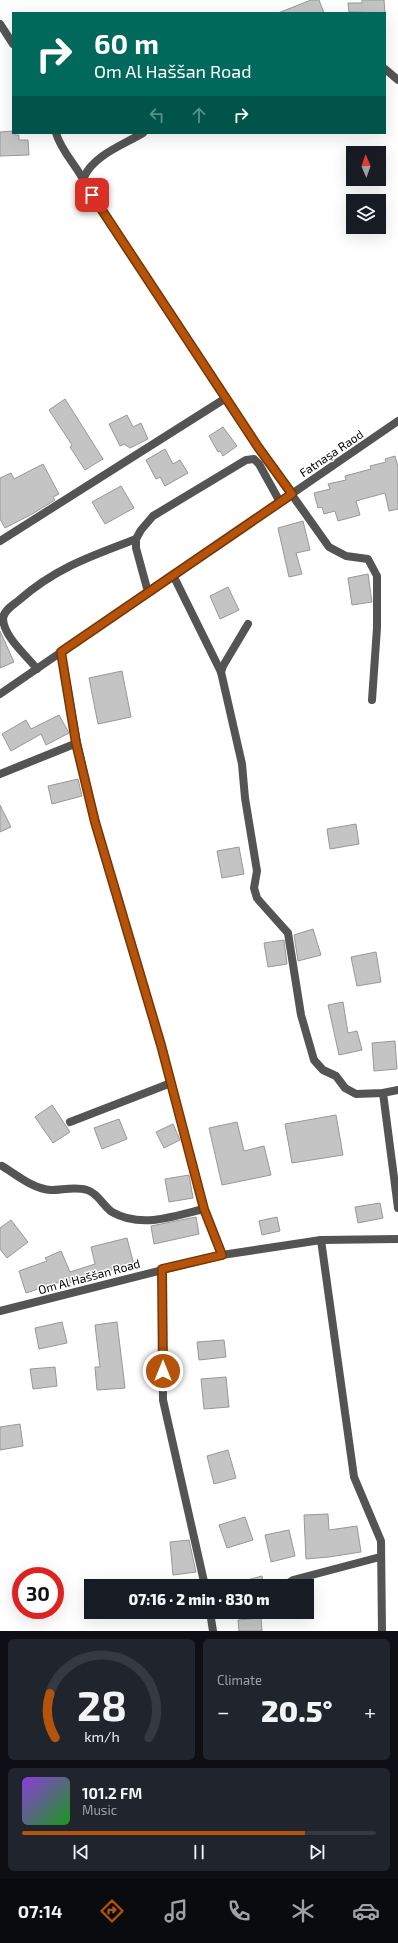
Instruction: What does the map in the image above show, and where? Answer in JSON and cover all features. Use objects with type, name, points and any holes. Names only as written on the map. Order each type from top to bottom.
[{"type":"street","points":[[0,24],[12,42]]},
{"type":"street","points":[[386,70],[398,80]]},
{"type":"street","points":[[56,134],[61,146],[84,177],[88,188],[226,398],[329,547],[346,556],[368,560],[377,576],[377,628],[372,700]]},
{"type":"street","points":[[84,177],[87,169],[99,158],[141,134]]},
{"type":"street","points":[[0,541],[226,398]]},
{"type":"street","name":"Fatnaṣa Raod","points":[[0,694],[173,575],[217,547],[398,421]]},
{"type":"street","points":[[148,592],[136,548],[136,539],[141,530],[153,516],[246,460],[254,459],[259,464],[280,502]]},
{"type":"street","points":[[37,669],[8,634],[3,619],[5,612],[36,585],[76,562],[136,539]]},
{"type":"street","points":[[173,575],[221,672],[242,764],[245,798],[257,871],[254,888],[257,898],[288,933],[301,1015],[314,1060],[323,1070],[336,1076],[345,1088],[356,1094],[383,1093],[398,1090]]},
{"type":"street","points":[[221,672],[248,624]]},
{"type":"street","points":[[61,652],[76,743],[95,822],[170,1083],[204,1209],[222,1255]]},
{"type":"street","points":[[0,774],[76,743]]},
{"type":"street","points":[[70,1122],[170,1083]]},
{"type":"street","points":[[383,1093],[398,1208]]},
{"type":"street","points":[[2,1166],[36,1187],[49,1190],[87,1190],[95,1194],[112,1211],[132,1220],[151,1222],[204,1209]]},
{"type":"street","name":"Om Al Haššan Road","points":[[0,1311],[222,1255],[321,1240],[398,1239]]},
{"type":"street","points":[[321,1240],[354,1477],[381,1541],[382,1631]]},
{"type":"street","points":[[162,1269],[163,1400],[203,1579]]},
{"type":"street","points":[[297,1579],[380,1557]]},
{"type":"street","points":[[211,1619],[213,1631]]},
{"type":"building","points":[[311,0],[319,0],[324,12],[281,12]]},
{"type":"building","points":[[362,0],[384,0],[385,12],[349,12],[348,3],[362,3]]},
{"type":"building","points":[[12,131],[12,134],[19,135],[19,140],[28,140],[29,155],[0,156],[0,132]]},
{"type":"building","points":[[65,399],[103,459],[85,470],[70,447],[72,445],[49,410]]},
{"type":"building","points":[[127,415],[133,427],[141,423],[148,439],[130,448],[124,444],[120,446],[109,424]]},
{"type":"building","points":[[223,427],[237,446],[223,456],[220,451],[218,452],[209,436]]},
{"type":"building","points":[[165,449],[173,464],[180,460],[188,473],[165,486],[160,477],[156,479],[146,460]]},
{"type":"building","points":[[395,456],[398,467],[398,509],[389,511],[385,493],[356,501],[360,515],[338,521],[335,511],[324,514],[322,507],[318,508],[314,493],[330,489],[328,484],[346,480],[345,476],[371,469],[370,466],[386,462],[385,459]]},
{"type":"building","points":[[43,464],[59,494],[53,497],[55,500],[5,528],[0,519],[0,478],[11,473],[14,479]]},
{"type":"building","points":[[121,486],[134,508],[105,524],[92,502]]},
{"type":"building","points":[[303,521],[310,550],[296,553],[302,574],[289,577],[278,528]]},
{"type":"building","points":[[368,574],[372,602],[352,605],[348,578]]},
{"type":"building","points":[[228,587],[239,610],[220,619],[210,596]]},
{"type":"building","points":[[0,631],[14,662],[0,668]]},
{"type":"building","points":[[122,671],[131,717],[98,724],[89,678]]},
{"type":"building","points":[[59,715],[69,733],[46,745],[41,734],[11,751],[2,734],[26,720],[31,729]]},
{"type":"building","points":[[78,779],[82,796],[52,804],[48,786]]},
{"type":"building","points":[[0,805],[11,827],[0,832]]},
{"type":"building","points":[[356,824],[359,844],[330,849],[327,829]]},
{"type":"building","points":[[239,847],[244,874],[222,878],[217,851]]},
{"type":"building","points":[[313,929],[321,955],[298,961],[294,935]]},
{"type":"building","points":[[284,940],[287,964],[268,967],[264,943]]},
{"type":"building","points":[[376,952],[381,982],[357,986],[351,957]]},
{"type":"building","points":[[343,1002],[348,1033],[357,1031],[362,1050],[339,1055],[328,1005]]},
{"type":"building","points":[[395,1041],[397,1069],[374,1071],[372,1043]]},
{"type":"building","points":[[52,1105],[70,1132],[53,1143],[35,1117]]},
{"type":"building","points":[[336,1115],[343,1155],[292,1163],[285,1124]]},
{"type":"building","points":[[119,1119],[127,1139],[102,1149],[94,1128]]},
{"type":"building","points":[[237,1122],[244,1151],[264,1146],[271,1175],[222,1185],[209,1128]]},
{"type":"building","points":[[173,1124],[180,1140],[164,1148],[156,1132]]},
{"type":"building","points":[[189,1175],[193,1198],[169,1202],[165,1179]]},
{"type":"building","points":[[380,1203],[383,1218],[358,1223],[355,1207]]},
{"type":"building","points":[[196,1217],[199,1234],[154,1244],[151,1226]]},
{"type":"building","points":[[277,1217],[280,1231],[262,1235],[259,1221]]},
{"type":"building","points":[[11,1220],[28,1242],[7,1258],[0,1249],[0,1228]]},
{"type":"building","points":[[127,1238],[134,1265],[85,1276],[86,1278],[64,1285],[63,1281],[26,1293],[19,1271],[47,1261],[45,1258],[61,1251],[70,1272],[95,1264],[91,1247]]},
{"type":"building","points":[[62,1322],[67,1343],[39,1349],[35,1328]]},
{"type":"building","points":[[117,1322],[125,1388],[97,1390],[95,1367],[100,1367],[95,1325]]},
{"type":"building","points":[[224,1340],[226,1357],[199,1360],[197,1342]]},
{"type":"building","points":[[55,1367],[57,1386],[33,1389],[30,1369]]},
{"type":"building","points":[[226,1377],[229,1407],[204,1409],[201,1379]]},
{"type":"building","points":[[20,1424],[23,1446],[0,1450],[0,1427]]},
{"type":"building","points":[[228,1450],[236,1478],[214,1484],[207,1456]]},
{"type":"building","points":[[328,1514],[329,1530],[357,1526],[361,1552],[306,1559],[304,1515]]},
{"type":"building","points":[[245,1517],[253,1540],[227,1548],[219,1525]]},
{"type":"building","points":[[289,1530],[295,1556],[271,1562],[265,1535]]},
{"type":"building","points":[[189,1540],[196,1572],[173,1575],[170,1542]]},
{"type":"building","points":[[262,1576],[263,1579],[251,1579]]},
{"type":"building","points":[[261,1619],[262,1631],[239,1631],[238,1620]]},
{"type":"route","points":[[92,195],[258,447],[292,494],[217,547],[61,652],[76,743],[95,822],[161,1045],[204,1209],[222,1255],[162,1269],[163,1371]]}]
